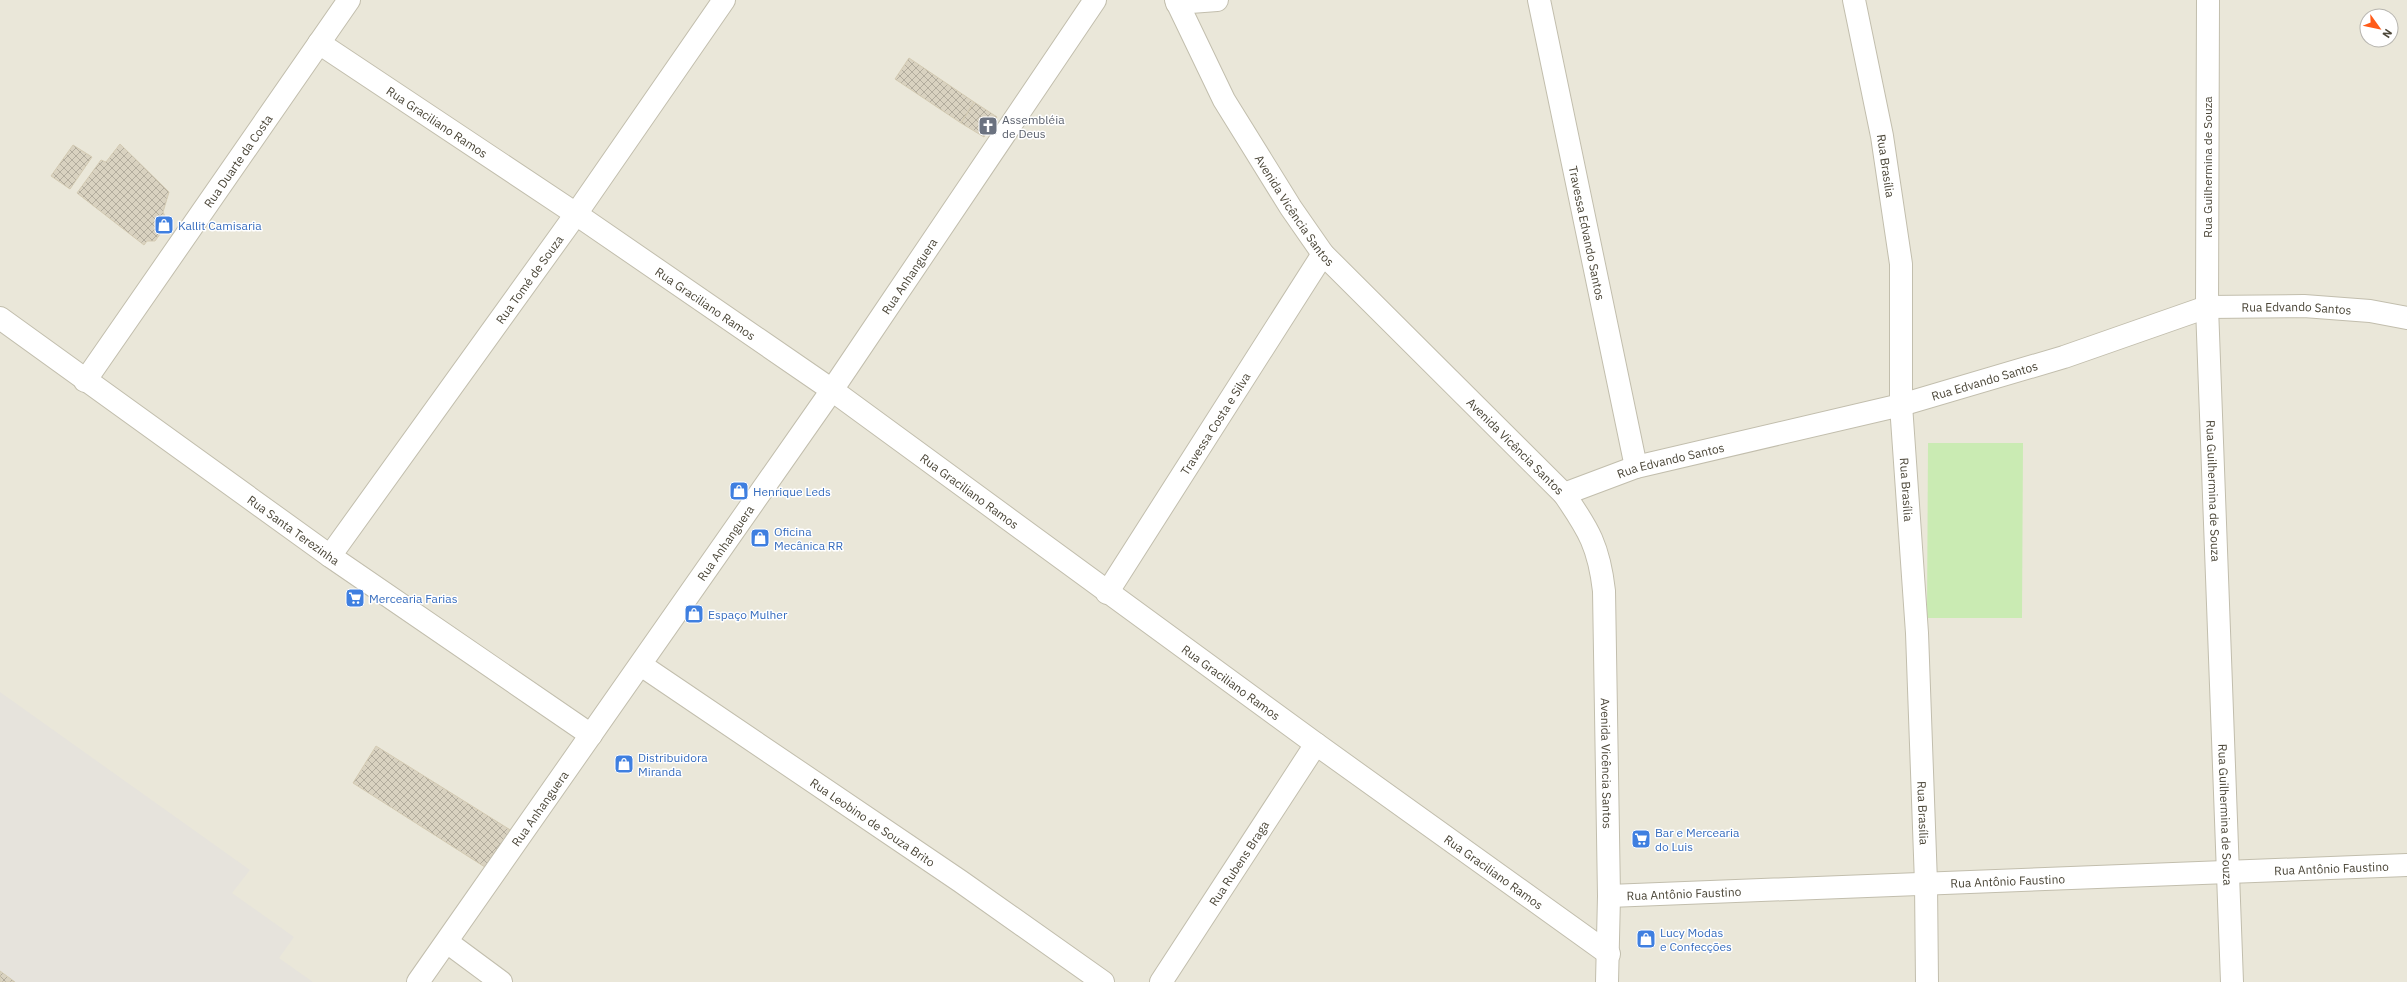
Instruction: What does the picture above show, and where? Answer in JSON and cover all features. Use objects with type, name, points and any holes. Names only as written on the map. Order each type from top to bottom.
[{"type":"street","name":"Rua Duarte da Costa","points":[[85,381],[349,0]]},
{"type":"street","name":"Rua Tomé de Souza","points":[[330,556],[576,214],[724,0]]},
{"type":"street","name":"Rua Anhanguera","points":[[418,982],[832,390],[1095,0]]},
{"type":"street","points":[[1177,2],[1217,0]]},
{"type":"street","name":"Travessa Edvando Santos","points":[[1539,0],[1636,467]]},
{"type":"street","name":"Rua Brasília","points":[[1854,0],[1882,136],[1901,264],[1901,405],[1917,633],[1926,883],[1927,982]]},
{"type":"street","name":"Rua Guilhermina de Souza","points":[[2208,0],[2207,307],[2232,982]]},
{"type":"street","name":"Avenida Vicência Santos","points":[[1177,2],[1224,100],[1291,208],[1323,254],[1564,494],[1585,524],[1596,546],[1604,591],[1609,896],[1609,954],[1607,982]]},
{"type":"street","name":"Rua Graciliano Ramos","points":[[319,43],[576,214],[832,390],[1107,593],[1609,954]]},
{"type":"street","name":"Travessa Costa e Silva","points":[[1107,593],[1323,254]]},
{"type":"street","name":"Rua Edvando Santos","points":[[1564,494],[1636,467],[1901,405],[2064,357],[2207,307],[2304,306],[2370,311],[2407,318]]},
{"type":"street","name":"Rua Santa Terezinha","points":[[0,318],[85,381],[330,556],[591,735]]},
{"type":"street","name":"Rua Leobino de Souza Brito","points":[[641,665],[960,881],[1103,982]]},
{"type":"street","name":"Rua Rubens Braga","points":[[1161,982],[1316,744]]},
{"type":"street","name":"Rua Antônio Faustino","points":[[1609,896],[2407,865]]},
{"type":"street","points":[[446,942],[502,982]]},
{"type":"shaded area","points":[[0,0],[2407,0],[2407,982],[0,982]]},
{"type":"shaded area","points":[[0,692],[250,870],[232,893],[294,937],[279,958],[313,982],[0,982]]},
{"type":"green space","points":[[1928,443],[2023,443],[2022,618],[1927,618]]},
{"type":"building","points":[[909,58],[974,102],[961,123],[895,79]]},
{"type":"building","points":[[974,102],[997,117],[984,137],[961,123]]},
{"type":"building","points":[[120,144],[169,192],[163,212],[168,223],[155,241],[147,241],[144,245],[77,193],[101,160],[106,162]]},
{"type":"building","points":[[73,145],[92,157],[70,189],[51,176]]},
{"type":"building","points":[[376,746],[512,831],[488,869],[353,783]]},
{"type":"building","points":[[0,971],[15,982],[0,982]]},
{"type":"place","name":"Assembléia de Deus","points":[[988,126]]},
{"type":"place","name":"Kallit Camisaria","points":[[164,225]]},
{"type":"place","name":"Henrique Leds","points":[[739,491]]},
{"type":"place","name":"Oficina Mecânica RR","points":[[760,538]]},
{"type":"place","name":"Mercearia Farias","points":[[355,598]]},
{"type":"place","name":"Espaço Mulher","points":[[694,614]]},
{"type":"place","name":"Distribuidora Miranda","points":[[624,764]]},
{"type":"place","name":"Bar e Mercearia do Luis","points":[[1641,839]]},
{"type":"place","name":"Lucy Modas e Confecções","points":[[1646,939]]}]
